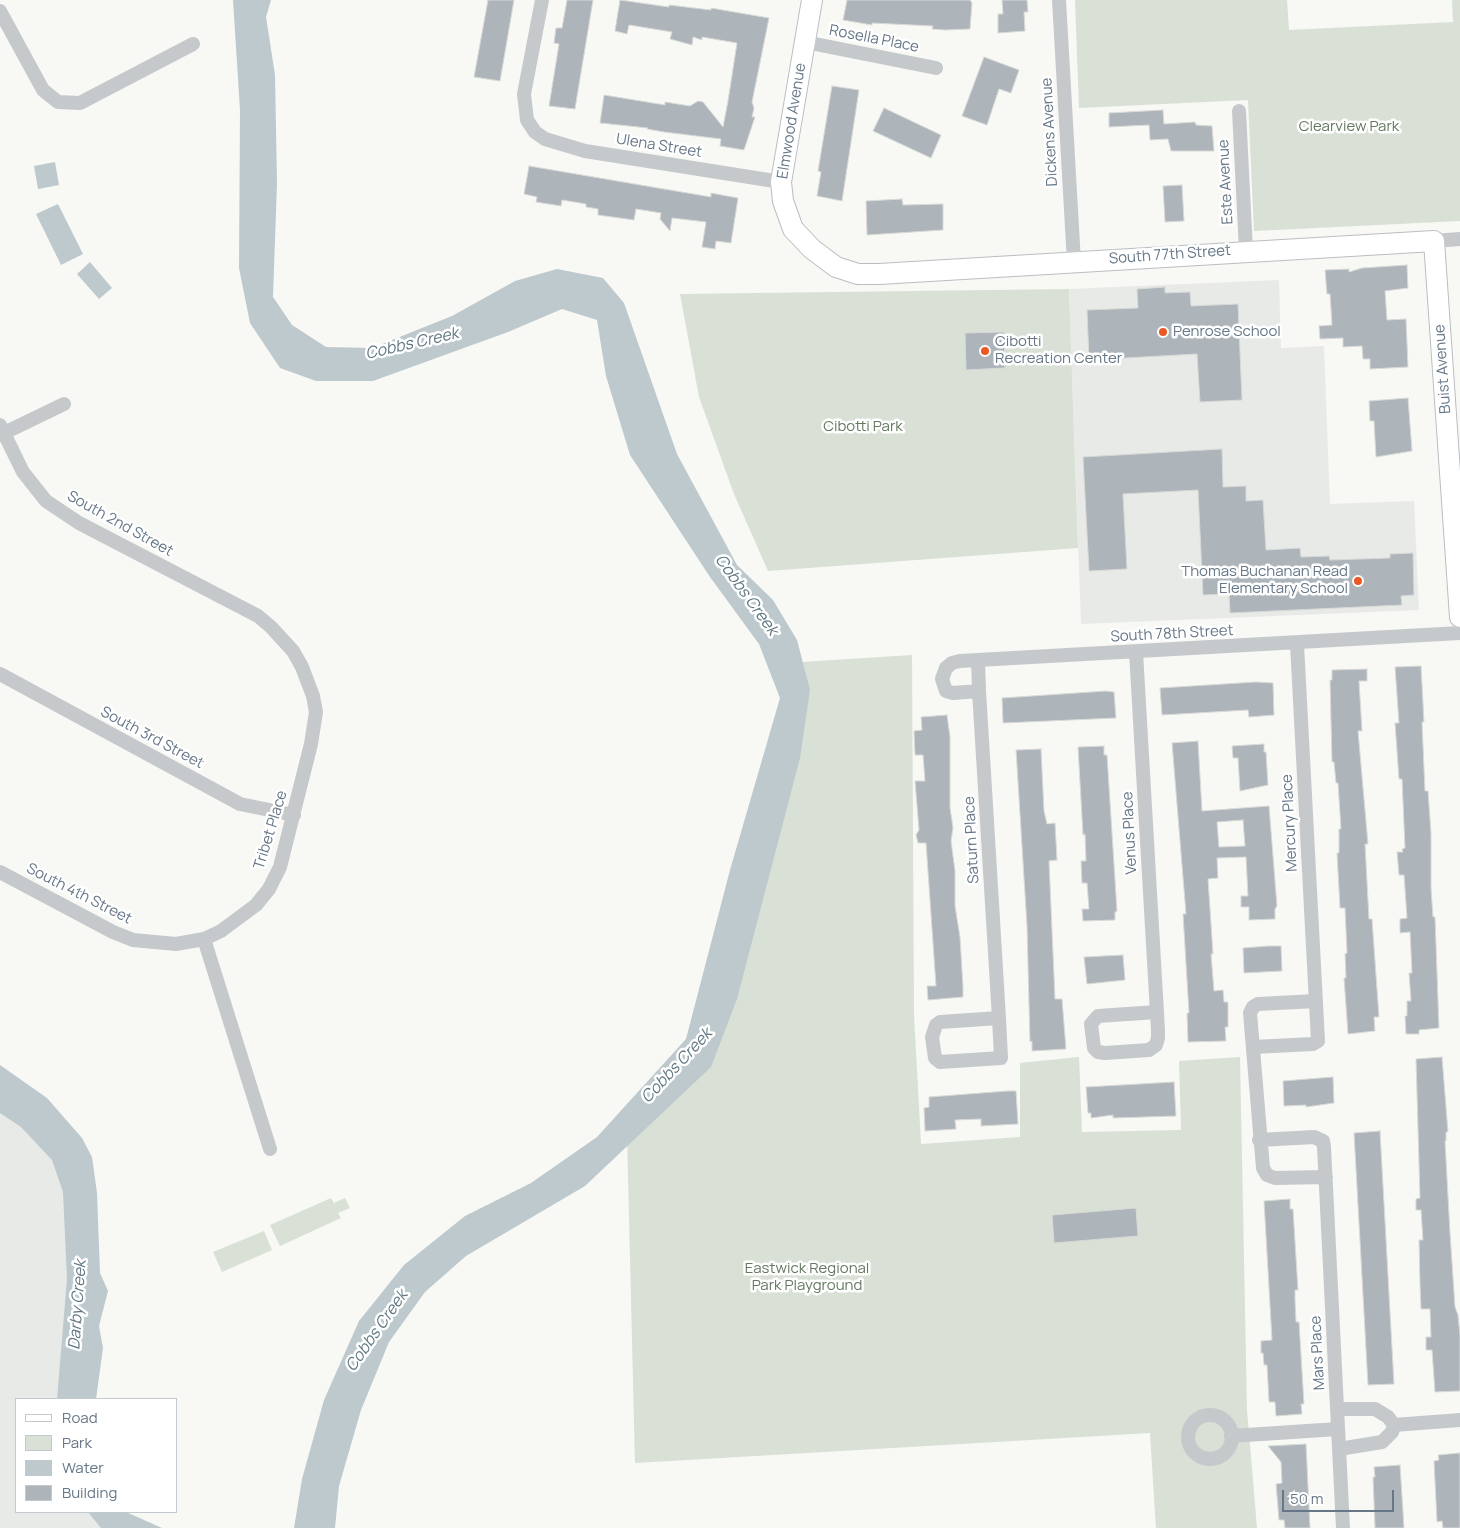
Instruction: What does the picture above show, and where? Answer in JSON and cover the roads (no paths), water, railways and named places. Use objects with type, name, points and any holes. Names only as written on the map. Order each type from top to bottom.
[{"type":"street","name":"Ulena Street","points":[[542,0],[524,94],[527,120],[535,132],[545,139],[585,151],[781,182]]},
{"type":"street","name":"Dickens Avenue","points":[[1059,0],[1074,262]]},
{"type":"street","name":"Elmwood Avenue","points":[[808,1],[805,42],[781,182],[783,201],[793,228],[812,249],[836,267],[858,274],[879,274]]},
{"type":"street","points":[[0,11],[43,90],[58,102],[80,103],[193,44]]},
{"type":"street","name":"Rosella Place","points":[[805,42],[936,68]]},
{"type":"street","name":"Este Avenue","points":[[1239,111],[1246,250]]},
{"type":"street","name":"South 77th Street","points":[[879,274],[1246,250],[1460,239]]},
{"type":"street","name":"Buist Avenue","points":[[1434,241],[1460,617]]},
{"type":"street","points":[[1,431],[64,404]]},
{"type":"street","name":"South 2nd Street","points":[[1,431],[23,472],[46,501],[80,523],[258,616]]},
{"type":"street","name":"Tribet Place","points":[[204,939],[240,919],[269,888],[280,867],[315,729],[316,712],[314,696],[293,651],[258,616]]},
{"type":"street","name":"South 78th Street","points":[[979,691],[953,693],[946,691],[942,679],[946,668],[952,663],[978,660],[1297,644],[1460,633]]},
{"type":"street","name":"Mercury Place","points":[[1253,1047],[1313,1044],[1318,1041],[1297,644]]},
{"type":"street","name":"Venus Place","points":[[1136,652],[1157,1012],[1157,1041],[1149,1050],[1105,1053],[1098,1052],[1094,1048],[1091,1024],[1098,1016],[1157,1012]]},
{"type":"street","name":"Saturn Place","points":[[978,660],[979,691],[998,1018],[1000,1058],[940,1062],[935,1058],[932,1052],[933,1029],[940,1022],[998,1018]]},
{"type":"street","name":"South 3rd Street","points":[[0,674],[240,804],[294,815]]},
{"type":"street","name":"South 4th Street","points":[[0,872],[113,932],[133,940],[176,944],[204,939]]},
{"type":"street","points":[[204,939],[270,1149]]},
{"type":"street","points":[[1316,1001],[1258,1004],[1253,1007],[1250,1014],[1260,1161],[1268,1175],[1274,1178],[1326,1177]]},
{"type":"street","name":"Mars Place","points":[[1259,1140],[1319,1138],[1323,1141],[1343,1528]]},
{"type":"street","points":[[1337,1409],[1375,1409],[1388,1417],[1394,1425]]},
{"type":"street","points":[[1394,1425],[1460,1420]]},
{"type":"street","points":[[1339,1448],[1382,1442],[1392,1432],[1394,1425]]},
{"type":"street","points":[[1231,1436],[1338,1429]]},
{"type":"water","name":"Cobbs Creek","points":[[233,0],[271,0],[266,17],[275,75],[277,183],[273,297],[292,325],[326,347],[372,348],[452,316],[515,281],[557,269],[603,278],[624,303],[677,454],[737,565],[773,600],[797,640],[810,690],[800,758],[737,999],[711,1067],[585,1186],[466,1256],[425,1292],[389,1342],[361,1410],[339,1486],[335,1528],[294,1528],[302,1479],[324,1400],[359,1321],[404,1265],[465,1216],[531,1183],[597,1137],[686,1039],[730,870],[780,698],[759,644],[710,577],[630,455],[606,376],[597,320],[562,309],[508,332],[373,381],[316,381],[280,368],[250,323],[239,268],[240,110]]},
{"type":"water","points":[[55,162],[59,185],[38,189],[34,166]]},
{"type":"water","points":[[58,204],[83,254],[61,265],[36,214]]},
{"type":"water","points":[[90,262],[112,288],[99,299],[77,274]]},
{"type":"water","name":"Darby Creek","points":[[0,1065],[47,1098],[82,1138],[92,1157],[97,1193],[100,1273],[108,1291],[99,1326],[103,1348],[96,1398],[57,1398],[67,1279],[63,1192],[52,1160],[21,1127],[0,1113]]},
{"type":"water","points":[[89,1513],[128,1513],[162,1528],[101,1528]]},
{"type":"place","name":"Penrose School","points":[[1163,332]]},
{"type":"place","name":"Cibotti Recreation Center","points":[[985,351]]},
{"type":"place","name":"Thomas Buchanan Read Elementary School","points":[[1358,581]]},
{"type":"park label","name":"Clearview Park","points":[[1349,127]]},
{"type":"park label","name":"Cibotti Park","points":[[863,427]]},
{"type":"park label","name":"Eastwick Regional Park Playground","points":[[807,1278]]}]
